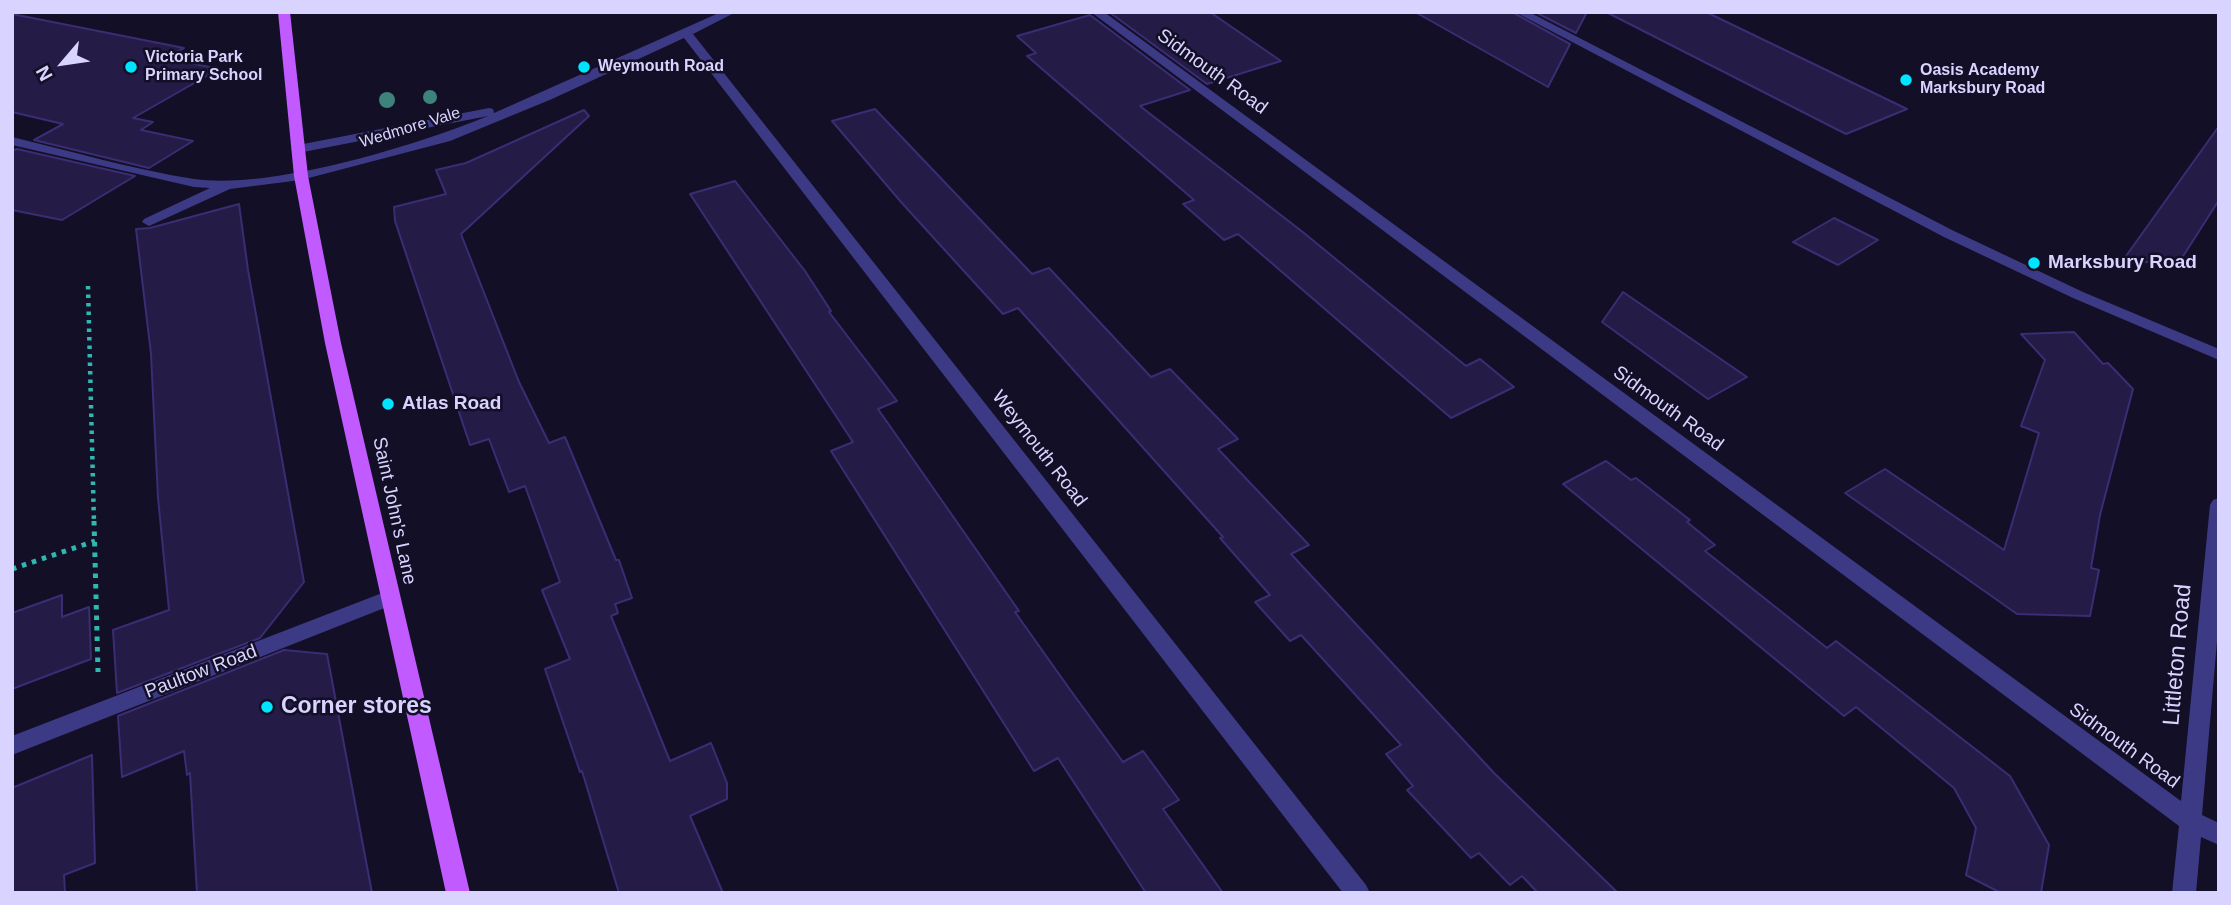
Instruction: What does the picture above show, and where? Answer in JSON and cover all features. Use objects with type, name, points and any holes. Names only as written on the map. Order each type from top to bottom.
[{"type":"main road","name":"Saint John's Lane","points":[[284,12],[301,176],[333,343],[458,893]]},
{"type":"street","name":"Wedmore Vale","points":[[301,176],[445,138],[527,105],[731,12]]},
{"type":"street","name":"Sidmouth Road","points":[[1096,12],[2189,820],[2219,834]]},
{"type":"street","points":[[1526,15],[1549,12]]},
{"type":"street","points":[[1526,15],[1949,234],[2078,295],[2219,355]]},
{"type":"street","name":"Weymouth Road","points":[[685,32],[1358,893]]},
{"type":"street","name":"Wedmore Vale","points":[[298,149],[527,105]]},
{"type":"street","points":[[12,141],[194,183],[226,185],[301,176]]},
{"type":"street","points":[[149,222],[226,185]]},
{"type":"street","name":"Littleton Road","points":[[2184,893],[2219,505]]},
{"type":"street","name":"Paultow Road","points":[[12,746],[390,598]]},
{"type":"path","points":[[88,286],[99,712]]},
{"type":"path","points":[[12,569],[95,541]]},
{"type":"building","points":[[1109,12],[1210,12],[1281,61],[1207,84]]},
{"type":"building","points":[[1415,12],[1512,12],[1570,44],[1548,87]]},
{"type":"building","points":[[1535,12],[1587,12],[1576,33]]},
{"type":"building","points":[[1606,12],[1706,12],[1907,109],[1846,134]]},
{"type":"building","points":[[12,14],[184,48],[165,58],[219,69],[133,118],[153,122],[141,130],[193,141],[149,168],[34,140],[63,124],[12,112]]},
{"type":"building","points":[[1090,15],[1190,90],[1140,106],[1304,233],[1466,366],[1480,359],[1514,387],[1451,418],[1238,234],[1224,240],[1183,204],[1194,200],[1027,56],[1036,53],[1017,36]]},
{"type":"building","points":[[875,109],[1032,274],[1049,268],[1151,377],[1170,369],[1238,439],[1218,449],[1309,545],[1291,554],[1494,773],[1618,893],[1538,893],[1522,876],[1510,885],[1479,853],[1471,858],[1407,790],[1413,786],[1386,754],[1401,745],[1301,635],[1290,641],[1255,602],[1270,595],[1220,538],[1223,537],[1018,308],[1003,314],[832,121]]},
{"type":"building","points":[[584,110],[589,116],[461,234],[519,382],[549,443],[565,437],[616,560],[619,560],[632,598],[615,604],[618,613],[611,616],[670,761],[711,743],[727,783],[727,799],[690,816],[723,893],[619,893],[582,771],[580,772],[545,669],[570,659],[542,590],[560,582],[525,486],[509,492],[489,439],[470,445],[395,221],[394,207],[446,194],[436,170],[466,163]]},
{"type":"building","points":[[2219,126],[2219,200],[2180,261],[2121,263]]},
{"type":"building","points":[[17,149],[135,176],[62,220],[12,210],[12,151]]},
{"type":"building","points":[[735,181],[805,271],[831,311],[829,312],[897,401],[878,409],[1019,611],[1015,612],[1071,691],[1123,762],[1143,751],[1179,800],[1163,809],[1223,893],[1146,893],[1058,758],[1034,771],[831,451],[853,442],[690,194]]},
{"type":"building","points":[[239,204],[248,270],[304,582],[260,638],[117,693],[113,630],[169,610],[158,498],[151,354],[136,229],[150,228]]},
{"type":"building","points":[[1834,218],[1878,240],[1838,265],[1793,242]]},
{"type":"building","points":[[1623,292],[1747,377],[1708,399],[1602,322]]},
{"type":"building","points":[[2074,332],[2103,364],[2108,363],[2133,389],[2100,515],[2091,568],[2099,570],[2090,616],[2017,614],[1845,493],[1885,469],[2004,550],[2039,433],[2021,426],[2045,360],[2021,334]]},
{"type":"building","points":[[1606,461],[1631,480],[1636,478],[1690,520],[1687,522],[1715,545],[1705,551],[1827,648],[1836,641],[2010,776],[2049,845],[2041,893],[2001,893],[1966,875],[1976,828],[1954,788],[1856,707],[1844,716],[1563,484]]},
{"type":"building","points":[[62,595],[62,617],[89,607],[91,659],[12,689],[12,613]]},
{"type":"building","points":[[284,650],[327,654],[372,893],[197,893],[190,773],[187,775],[184,751],[122,777],[118,716]]},
{"type":"building","points":[[92,755],[95,863],[64,875],[65,893],[12,893],[12,788]]},
{"type":"place","name":"Victoria Park Primary School","points":[[131,67]]},
{"type":"place","name":"Weymouth Road","points":[[584,67]]},
{"type":"place","name":"Oasis Academy Marksbury Road","points":[[1906,80]]},
{"type":"place","name":"Marksbury Road","points":[[2034,263]]},
{"type":"place","name":"Atlas Road","points":[[388,404]]},
{"type":"place","name":"Corner stores","points":[[267,707]]}]
